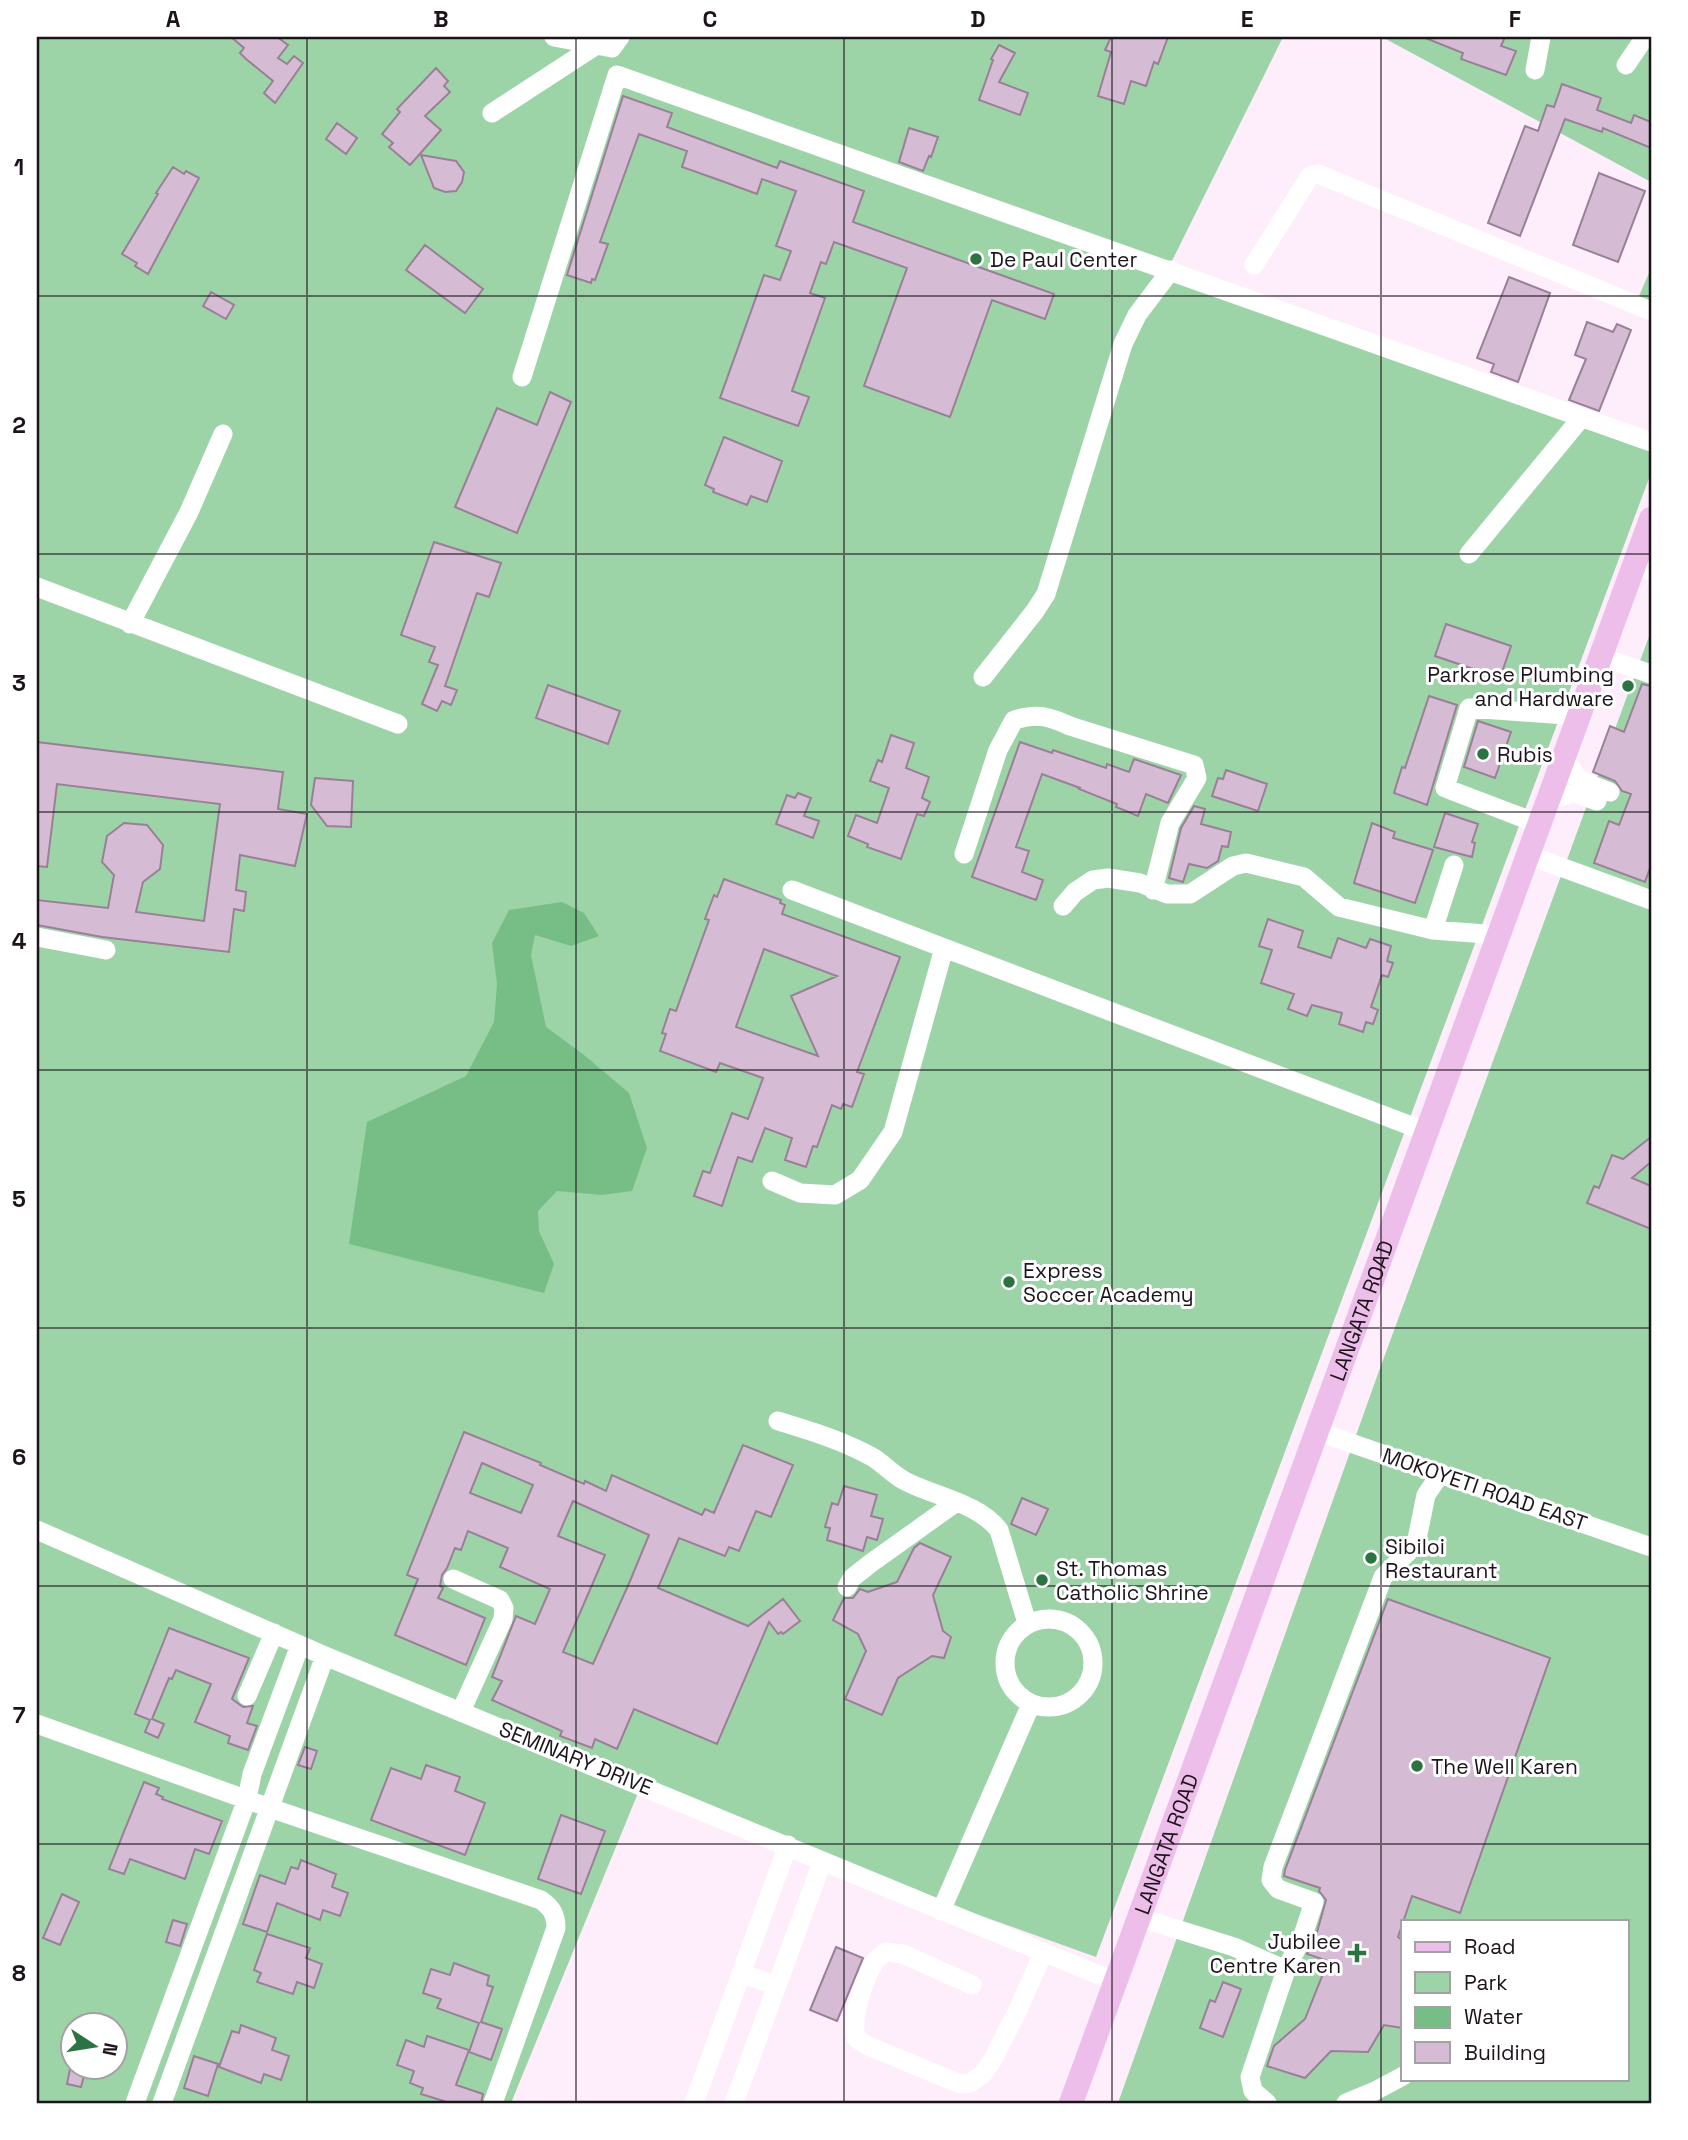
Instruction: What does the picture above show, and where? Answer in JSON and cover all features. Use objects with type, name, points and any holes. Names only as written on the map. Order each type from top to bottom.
[{"type":"main road","name":"LANGATA ROAD","points":[[1071,2103],[1319,1432],[1579,716],[1601,657],[1643,567],[1651,519]]},
{"type":"street","points":[[554,37],[612,48],[620,37]]},
{"type":"street","points":[[1535,70],[1541,37]]},
{"type":"street","points":[[1626,65],[1645,37]]},
{"type":"street","points":[[492,113],[595,46]]},
{"type":"street","points":[[522,377],[618,75],[1651,442]]},
{"type":"street","points":[[1254,265],[1310,176],[1318,174],[1651,311]]},
{"type":"street","points":[[983,677],[1046,594],[1123,344],[1137,315],[1171,270]]},
{"type":"street","points":[[1469,554],[1582,417]]},
{"type":"street","points":[[130,624],[189,512],[223,434]]},
{"type":"street","points":[[37,587],[398,723]]},
{"type":"street","points":[[1601,657],[1651,674]]},
{"type":"street","points":[[1539,824],[1445,788],[1469,708],[1579,716]]},
{"type":"street","points":[[964,854],[998,750],[1014,720],[1033,714],[1194,765],[1197,778],[1170,822],[1153,890]]},
{"type":"street","points":[[1548,800],[1574,793],[1608,798],[1579,780],[1564,757]]},
{"type":"street","points":[[1528,855],[1651,900]]},
{"type":"street","points":[[1063,906],[1075,892],[1093,880],[1108,878],[1140,883],[1167,894],[1190,894],[1233,866],[1246,863],[1304,877],[1339,907],[1433,930],[1499,935]]},
{"type":"street","points":[[1433,930],[1454,865]]},
{"type":"street","points":[[792,890],[1427,1132]]},
{"type":"street","points":[[37,937],[106,950]]},
{"type":"street","points":[[772,1181],[800,1193],[835,1195],[860,1180],[893,1132],[944,948]]},
{"type":"street","points":[[778,1421],[833,1439],[874,1458],[905,1482],[974,1509],[992,1521],[999,1530],[1027,1623]]},
{"type":"street","name":"MOKOYETI ROAD EAST","points":[[1319,1432],[1651,1546]]},
{"type":"street","points":[[1267,2103],[1253,2091],[1251,2077],[1286,1970],[1303,1935],[1314,1902],[1275,1887],[1271,1880],[1273,1867],[1383,1577],[1417,1539],[1426,1494],[1441,1473]]},
{"type":"street","points":[[846,1587],[852,1578],[871,1563],[955,1503]]},
{"type":"street","name":"SEMINARY DRIVE","points":[[37,1530],[325,1656],[1116,1982]]},
{"type":"street","points":[[453,1579],[500,1600],[504,1608],[503,1619],[461,1711]]},
{"type":"street","points":[[1042,1618],[1059,1619],[1074,1625],[1086,1637],[1093,1652],[1093,1669],[1088,1684],[1077,1697],[1063,1705],[1047,1707],[1031,1704],[1017,1695],[1008,1681],[1004,1665],[1006,1648],[1014,1634],[1027,1623],[1042,1618]]},
{"type":"street","points":[[247,1696],[274,1633]]},
{"type":"street","points":[[135,2103],[247,1799],[252,1774],[300,1645]]},
{"type":"street","points":[[162,2103],[325,1656]]},
{"type":"street","points":[[941,1911],[1031,1704]]},
{"type":"street","points":[[37,1724],[270,1808],[541,1900],[549,1906],[554,1912],[556,1928],[493,2103]]},
{"type":"street","points":[[694,2103],[788,1845]]},
{"type":"street","points":[[734,2103],[822,1862]]},
{"type":"street","points":[[1138,1917],[1234,1947],[1286,1970]]},
{"type":"street","points":[[972,1985],[904,1954],[886,1952],[875,1960],[861,1995],[854,2029],[856,2038],[866,2045],[960,2084],[970,2083],[982,2075],[992,2061],[1043,1953]]},
{"type":"street","points":[[741,1973],[777,1986]]},
{"type":"street","points":[[1346,2103],[1401,2077]]},
{"type":"green space","points":[[37,37],[1283,37],[1168,269],[1651,442],[1651,473],[1096,1957],[638,1793],[511,2103],[37,2103]]},
{"type":"green space","points":[[1382,37],[1651,37],[1651,182]]},
{"type":"green space","points":[[1651,268],[1651,312],[1634,308]]},
{"type":"green space","points":[[1651,631],[1651,2103],[1118,2103],[1375,1382]]},
{"type":"water","points":[[562,902],[584,913],[599,936],[571,946],[535,935],[531,955],[546,1027],[629,1093],[647,1148],[632,1191],[602,1195],[557,1191],[538,1211],[539,1231],[554,1264],[544,1293],[349,1244],[367,1122],[466,1076],[494,1022],[497,984],[492,943],[509,910]]},
{"type":"building","points":[[231,37],[277,37],[288,45],[278,58],[287,64],[294,56],[303,63],[275,103],[264,93],[273,81],[240,53],[244,48]]},
{"type":"building","points":[[1111,37],[1168,37],[1158,64],[1154,62],[1146,86],[1131,81],[1124,104],[1098,96],[1111,52],[1105,50]]},
{"type":"building","points":[[1423,37],[1505,37],[1501,46],[1516,51],[1506,75],[1461,59],[1463,53]]},
{"type":"building","points":[[999,45],[1015,53],[999,82],[1028,93],[1020,115],[979,100],[993,60],[991,59]]},
{"type":"building","points":[[436,68],[448,81],[444,86],[450,92],[425,116],[441,130],[410,165],[389,147],[393,143],[382,134],[400,112],[397,109]]},
{"type":"building","points":[[1562,84],[1601,98],[1597,110],[1631,123],[1634,115],[1651,122],[1651,148],[1603,128],[1602,132],[1565,119],[1520,236],[1488,223],[1525,126],[1538,131],[1547,105],[1554,107]]},
{"type":"building","points":[[623,96],[672,113],[667,127],[777,168],[780,161],[864,191],[853,222],[1054,294],[1045,319],[992,300],[950,417],[864,386],[907,268],[834,242],[826,264],[821,262],[810,293],[825,298],[792,391],[809,397],[798,426],[720,398],[764,275],[780,280],[791,251],[776,246],[796,191],[762,179],[757,194],[682,167],[687,151],[639,134],[600,242],[608,244],[595,280],[592,279],[591,283],[567,275]]},
{"type":"building","points":[[337,123],[357,138],[346,154],[326,139]]},
{"type":"building","points":[[909,128],[938,137],[923,171],[899,162]]},
{"type":"building","points":[[421,155],[456,161],[464,172],[456,191],[445,192],[434,188]]},
{"type":"building","points":[[173,167],[184,174],[186,171],[199,178],[148,274],[122,254]]},
{"type":"building","points":[[1599,173],[1645,191],[1618,262],[1573,245]]},
{"type":"building","points":[[425,245],[483,289],[465,313],[406,270]]},
{"type":"building","points":[[1509,277],[1550,293],[1518,382],[1491,372],[1494,364],[1477,358]]},
{"type":"building","points":[[211,292],[234,305],[226,319],[203,306]]},
{"type":"building","points":[[1587,322],[1613,332],[1617,324],[1631,330],[1599,411],[1569,400],[1586,359],[1575,355]]},
{"type":"building","points":[[550,392],[571,402],[517,533],[455,507],[497,408],[537,425]]},
{"type":"building","points":[[724,437],[782,461],[767,502],[751,496],[747,505],[713,492],[714,489],[705,485]]},
{"type":"building","points":[[434,542],[501,563],[489,597],[477,593],[445,686],[457,690],[451,705],[442,701],[437,711],[422,704],[438,665],[429,662],[435,647],[401,635]]},
{"type":"building","points":[[1446,624],[1511,646],[1500,678],[1435,656]]},
{"type":"building","points":[[1642,684],[1651,686],[1651,865],[1645,882],[1594,863],[1609,821],[1619,825],[1631,794],[1622,791],[1615,781],[1593,772],[1610,726],[1624,732]]},
{"type":"building","points":[[548,685],[620,711],[608,744],[536,718]]},
{"type":"building","points":[[1429,696],[1457,705],[1427,805],[1394,793]]},
{"type":"building","points":[[1478,721],[1511,732],[1495,778],[1464,767]]},
{"type":"building","points":[[891,735],[914,743],[906,768],[929,777],[922,798],[930,802],[924,816],[917,814],[901,859],[867,847],[868,844],[848,836],[856,815],[877,823],[889,788],[870,781],[878,760],[882,762]]},
{"type":"building","points":[[37,742],[283,772],[278,809],[307,814],[295,866],[240,855],[236,890],[246,892],[244,911],[234,909],[229,952],[102,937],[37,925],[37,900],[108,908],[114,875],[102,862],[107,836],[124,823],[147,825],[163,845],[160,869],[143,882],[136,912],[204,921],[220,804],[57,784],[47,867],[37,866]]},
{"type":"building","points":[[1020,742],[1106,768],[1107,764],[1129,772],[1134,759],[1181,775],[1168,803],[1146,794],[1138,816],[1116,807],[1117,804],[1042,774],[1016,847],[1029,851],[1022,872],[1043,880],[1036,900],[972,877]]},
{"type":"building","points":[[1226,770],[1267,784],[1258,811],[1212,796],[1218,778],[1223,779]]},
{"type":"building","points":[[315,778],[353,781],[351,827],[327,826],[311,805]]},
{"type":"building","points":[[798,793],[811,798],[804,816],[819,821],[813,838],[776,824],[787,795],[795,798]]},
{"type":"building","points":[[1194,806],[1205,809],[1201,824],[1231,832],[1228,847],[1222,846],[1218,861],[1207,868],[1189,864],[1183,882],[1169,878],[1181,828]]},
{"type":"building","points":[[1445,813],[1478,824],[1472,842],[1475,843],[1472,857],[1434,847]]},
{"type":"building","points":[[1372,823],[1395,832],[1393,838],[1433,850],[1415,903],[1354,883]]},
{"type":"building","points":[[724,879],[781,900],[780,903],[785,905],[782,914],[900,957],[857,1072],[864,1074],[852,1107],[843,1104],[841,1109],[832,1105],[817,1147],[813,1146],[806,1167],[785,1160],[792,1138],[765,1128],[752,1162],[738,1157],[722,1206],[694,1196],[703,1171],[710,1173],[732,1113],[748,1119],[763,1078],[720,1063],[716,1072],[660,1051],[666,1034],[662,1033],[670,1009],[676,1011],[709,920],[705,919],[714,895],[717,897]],"holes":[[[764,949],[837,976],[791,996],[818,1056],[736,1027]]]},
{"type":"building","points":[[1268,919],[1303,931],[1298,947],[1331,958],[1338,938],[1366,948],[1370,939],[1391,946],[1387,961],[1393,963],[1388,977],[1382,975],[1371,1007],[1378,1010],[1373,1024],[1366,1022],[1363,1032],[1339,1024],[1342,1013],[1312,1005],[1307,1016],[1288,1009],[1294,994],[1261,983],[1272,950],[1259,946]]},
{"type":"building","points":[[1651,1137],[1651,1162],[1632,1178],[1651,1186],[1651,1229],[1587,1203],[1594,1186],[1599,1188],[1612,1155],[1623,1159]]},
{"type":"building","points":[[464,1432],[541,1463],[540,1465],[584,1484],[585,1481],[606,1491],[612,1475],[702,1515],[705,1509],[714,1513],[743,1445],[793,1465],[771,1517],[756,1511],[739,1551],[729,1547],[725,1556],[679,1538],[658,1588],[748,1626],[783,1599],[800,1621],[783,1634],[778,1634],[769,1622],[717,1744],[634,1709],[617,1749],[595,1739],[592,1748],[560,1736],[562,1731],[492,1700],[502,1681],[492,1677],[516,1616],[535,1624],[550,1589],[500,1567],[508,1548],[468,1531],[461,1550],[455,1548],[442,1575],[440,1586],[443,1588],[438,1598],[485,1618],[466,1665],[395,1635],[418,1579],[407,1575]],"holes":[[[482,1463],[533,1485],[521,1513],[470,1493]],[[573,1501],[649,1535],[593,1664],[563,1652],[605,1555],[558,1536]]]},
{"type":"building","points":[[844,1486],[877,1495],[871,1516],[883,1519],[877,1540],[867,1537],[863,1551],[827,1540],[830,1528],[825,1527],[832,1503],[838,1505]]},
{"type":"building","points":[[1022,1498],[1048,1509],[1036,1535],[1011,1524]]},
{"type":"building","points":[[920,1543],[951,1557],[933,1595],[943,1631],[951,1637],[944,1658],[932,1656],[898,1678],[882,1715],[845,1699],[866,1651],[858,1634],[833,1620],[844,1598],[853,1598],[860,1589],[868,1592],[897,1582],[914,1548]]},
{"type":"building","name":"The Well Karen","points":[[1388,1599],[1550,1658],[1460,1913],[1412,1896],[1404,1920],[1401,1920],[1398,1937],[1401,1939],[1401,2028],[1384,2025],[1368,2052],[1331,2051],[1305,2078],[1267,2066],[1274,2046],[1305,2019],[1328,1961],[1307,1954],[1315,1939],[1326,1900],[1319,1891],[1320,1888],[1284,1876]]},
{"type":"building","points":[[169,1628],[249,1658],[232,1699],[243,1707],[253,1706],[247,1723],[257,1726],[248,1750],[228,1743],[230,1736],[195,1722],[211,1684],[176,1670],[172,1679],[169,1678],[152,1719],[164,1724],[158,1738],[145,1732],[150,1720],[135,1714]]},
{"type":"building","points":[[305,1747],[317,1751],[311,1769],[298,1765]]},
{"type":"building","points":[[426,1765],[460,1777],[455,1791],[485,1803],[465,1855],[371,1820],[391,1768],[421,1779]]},
{"type":"building","points":[[144,1782],[159,1788],[156,1794],[163,1797],[162,1799],[222,1821],[209,1854],[195,1849],[185,1879],[130,1859],[124,1874],[109,1869]]},
{"type":"building","points":[[561,1815],[605,1831],[581,1894],[538,1879]]},
{"type":"building","points":[[301,1860],[336,1874],[332,1887],[348,1893],[340,1916],[323,1910],[320,1920],[277,1903],[267,1932],[243,1924],[260,1875],[285,1884],[291,1867],[298,1869]]},
{"type":"building","points":[[62,1894],[79,1902],[60,1945],[43,1938]]},
{"type":"building","points":[[173,1920],[187,1924],[180,1946],[166,1942]]},
{"type":"building","points":[[267,1934],[310,1948],[306,1958],[322,1964],[314,1988],[297,1982],[293,1994],[257,1982],[261,1973],[254,1970]]},
{"type":"building","points":[[836,1947],[863,1958],[837,2021],[810,2010]]},
{"type":"building","points":[[454,1963],[489,1976],[487,1985],[493,1987],[481,2022],[502,2029],[491,2060],[469,2052],[479,2023],[437,2008],[441,1999],[423,1993],[431,1969],[450,1975]]},
{"type":"building","points":[[1223,1982],[1241,1989],[1223,2037],[1200,2028],[1210,2000],[1215,2002]]},
{"type":"building","points":[[241,2025],[276,2038],[272,2050],[289,2056],[281,2080],[264,2074],[261,2083],[219,2067],[232,2031],[239,2033]]},
{"type":"building","points":[[427,2036],[469,2050],[456,2085],[483,2094],[481,2103],[450,2103],[421,2094],[423,2088],[410,2083],[414,2071],[397,2065],[406,2040],[424,2047]]},
{"type":"building","points":[[194,2056],[218,2064],[208,2096],[184,2088]]},
{"type":"building","points":[[68,2080],[83,2080],[81,2087],[67,2084]]},
{"type":"place","name":"De Paul Center","points":[[976,259]]},
{"type":"place","name":"Parkrose Plumbing and Hardware","points":[[1628,686]]},
{"type":"place","name":"Rubis","points":[[1483,754]]},
{"type":"place","name":"Express Soccer Academy","points":[[1009,1282]]},
{"type":"place","name":"Sibiloi Restaurant","points":[[1371,1558]]},
{"type":"place","name":"St. Thomas Catholic Shrine","points":[[1042,1580]]},
{"type":"place","name":"The Well Karen","points":[[1417,1766]]},
{"type":"place","name":"Jubilee Centre Karen","points":[[1357,1953]]}]
